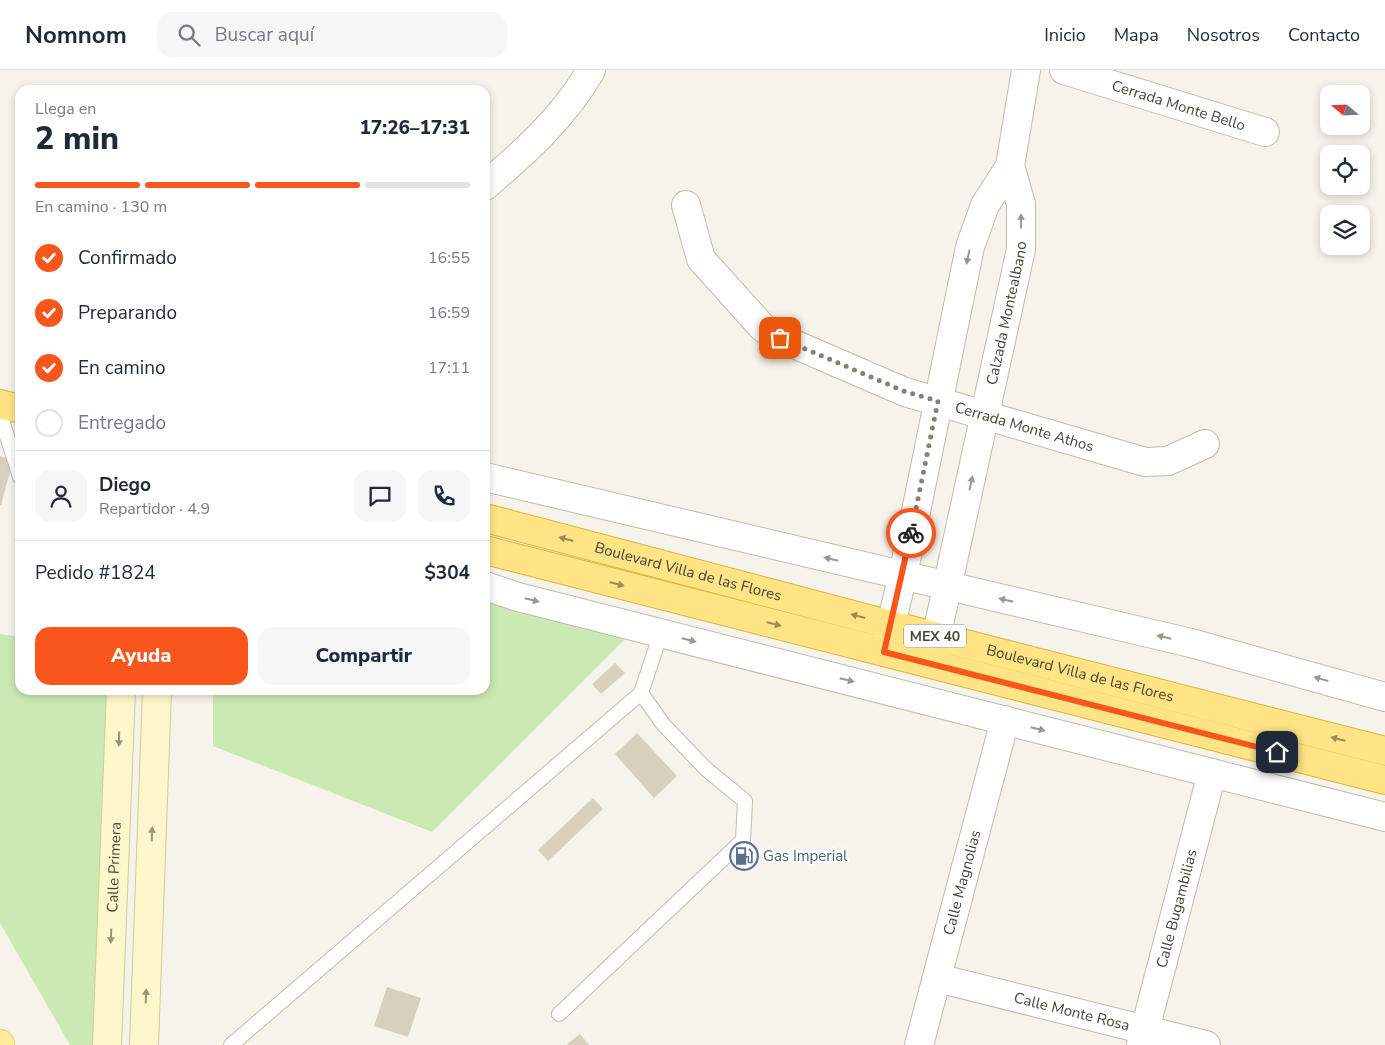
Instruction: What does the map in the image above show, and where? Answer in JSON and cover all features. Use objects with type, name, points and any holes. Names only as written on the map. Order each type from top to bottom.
[{"type":"highway","points":[[0,404],[15,408]]},
{"type":"highway","name":"Boulevard Villa de las Flores","points":[[490,519],[891,625],[1385,751]]},
{"type":"highway","name":"Boulevard Villa de las Flores","points":[[490,551],[1385,780]]},
{"type":"main road","name":"Calle Primera","points":[[107,1045],[121,695]]},
{"type":"main road","points":[[144,1045],[157,695]]},
{"type":"street","points":[[490,182],[522,154],[552,124],[582,87],[591,70]]},
{"type":"street","name":"Calzada Montealbano","points":[[884,652],[902,576],[970,247],[985,205],[1010,166],[1026,70]]},
{"type":"street","name":"Cerrada Monte Bello","points":[[1064,70],[1266,132]]},
{"type":"street","name":"Calzada Montealbano","points":[[931,664],[1021,249],[1021,204],[1010,166]]},
{"type":"street","name":"Cerrada Monte Athos","points":[[686,205],[702,259],[762,327],[780,338],[896,388],[1145,462],[1168,461],[1205,444]]},
{"type":"street","points":[[490,479],[1191,643],[1385,697]]},
{"type":"street","points":[[490,588],[518,597],[1385,817]]},
{"type":"street","name":"Calle Magnolias","points":[[919,1045],[1005,720]]},
{"type":"street","name":"Calle Bugambilias","points":[[1143,1038],[1212,773]]},
{"type":"street","name":"Calle Monte Rosa","points":[[937,978],[1143,1038],[1206,1045]]},
{"type":"lane","points":[[0,414],[15,461]]},
{"type":"lane","points":[[231,1045],[641,692],[661,633]]},
{"type":"lane","points":[[559,1014],[743,840],[745,801],[706,769],[669,731],[641,692]]},
{"type":"green space","points":[[490,585],[636,628],[432,832],[213,746],[213,695],[490,695]]},
{"type":"green space","points":[[0,634],[15,636],[15,695],[120,695],[108,1045],[70,1045],[0,923]]},
{"type":"building","points":[[0,456],[13,460],[1,505],[0,505]]},
{"type":"building","points":[[615,663],[625,673],[601,694],[592,684]]},
{"type":"building","points":[[637,733],[677,776],[654,798],[615,754]]},
{"type":"building","points":[[593,798],[603,809],[548,861],[538,850]]},
{"type":"building","points":[[387,987],[421,998],[408,1037],[374,1026]]},
{"type":"building","points":[[580,1034],[589,1045],[566,1045]]},
{"type":"way so far","points":[[780,338],[906,392],[938,401],[911,533]]},
{"type":"place","name":"Gas Imperial","points":[[744,856]]},
{"type":"route","points":[[911,533],[884,652],[1277,752]]}]
